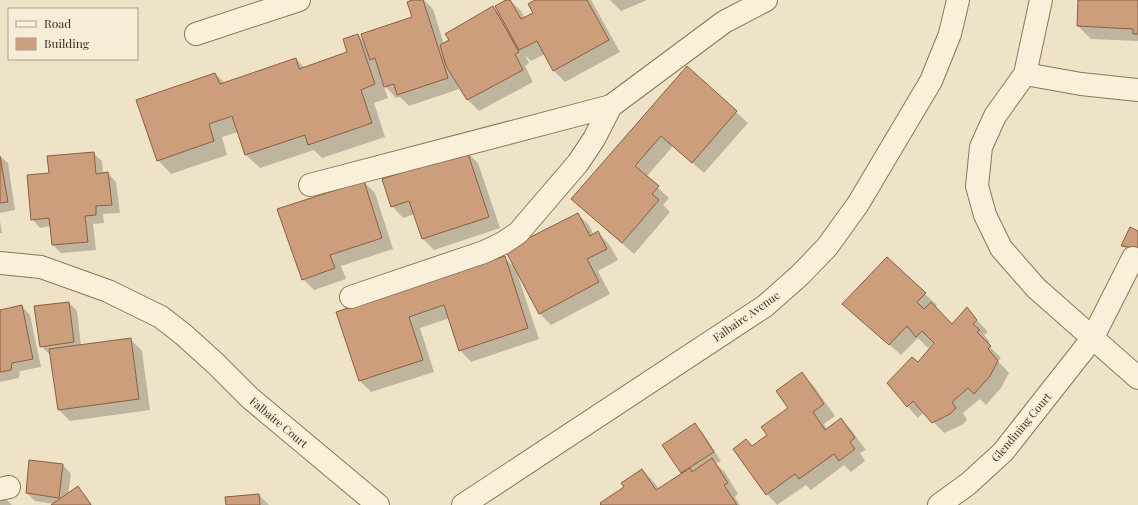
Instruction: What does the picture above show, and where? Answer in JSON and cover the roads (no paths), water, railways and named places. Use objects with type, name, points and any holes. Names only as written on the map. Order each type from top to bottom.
[{"type":"street","points":[[196,34],[299,0]]},
{"type":"street","points":[[310,185],[611,106],[724,22],[766,0]]},
{"type":"street","name":"Falbaire Avenue","points":[[464,505],[765,306],[800,275],[827,247],[858,204],[931,81],[950,34],[958,0]]},
{"type":"street","points":[[1041,0],[1025,74],[994,116],[981,147],[977,186],[985,215],[1001,248],[1036,288],[1138,378]]},
{"type":"street","points":[[1025,74],[1081,84],[1138,90]]},
{"type":"street","points":[[352,297],[484,252],[503,243],[518,233],[578,163],[594,139],[611,106]]},
{"type":"street","name":"Glendining Court","points":[[939,505],[968,484],[1003,452],[1092,339],[1133,258]]},
{"type":"street","name":"Falbaire Court","points":[[0,263],[41,267],[108,291],[161,317],[184,335],[216,364],[250,398],[378,505]]}]
